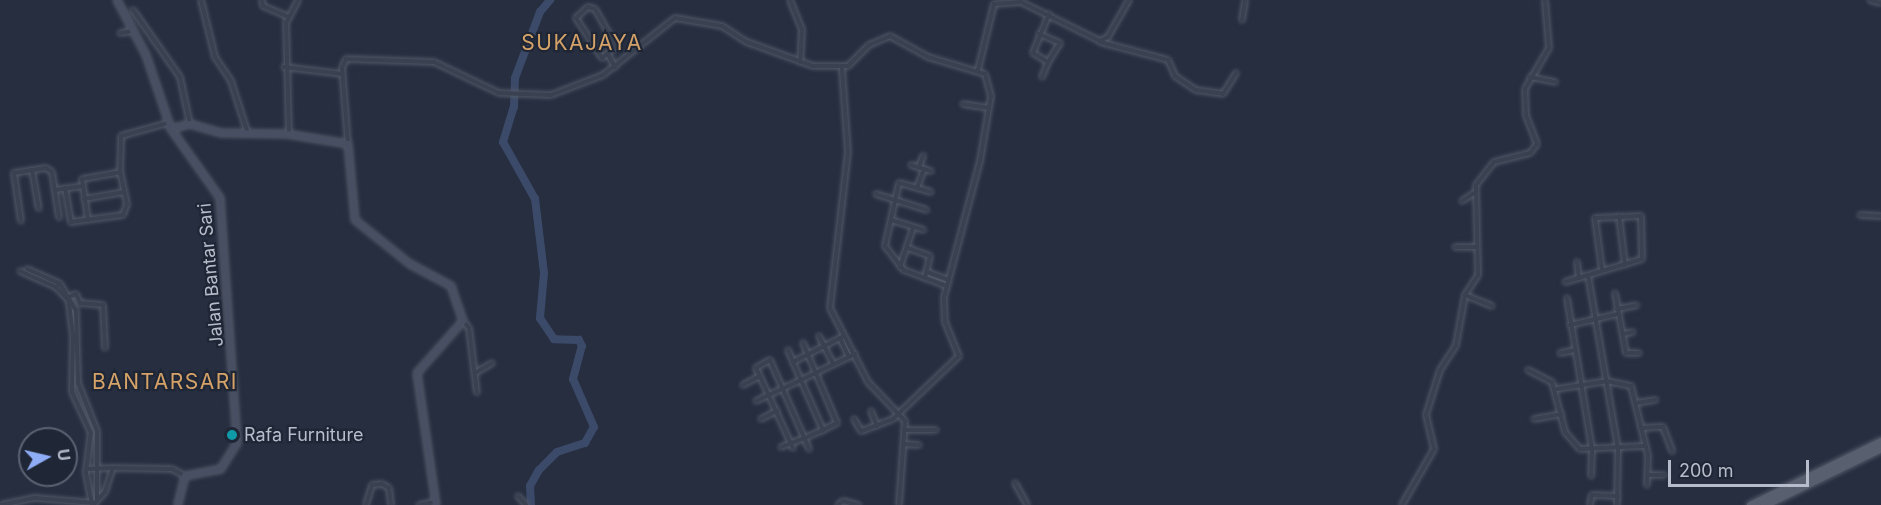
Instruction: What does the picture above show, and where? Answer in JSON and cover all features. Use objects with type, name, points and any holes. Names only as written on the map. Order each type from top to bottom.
[{"type":"main road","points":[[1764,505],[1881,441]]},
{"type":"main road","points":[[1750,505],[1842,463],[1881,448]]},
{"type":"street","name":"Jalan Bantar Sari","points":[[117,0],[133,30],[170,126],[219,191],[238,431],[234,452],[221,469],[185,476]]},
{"type":"street","points":[[201,0],[216,57],[231,81],[248,135]]},
{"type":"street","points":[[262,0],[263,6],[287,16]]},
{"type":"street","points":[[289,135],[284,67],[287,16],[297,0]]},
{"type":"street","points":[[790,0],[802,29],[800,62]]},
{"type":"street","points":[[1100,41],[1108,37],[1129,0]]},
{"type":"street","points":[[1242,20],[1245,0]]},
{"type":"street","points":[[1462,201],[1474,193],[1492,164],[1536,147],[1525,104],[1530,76],[1549,48],[1545,0]]},
{"type":"street","points":[[1870,0],[1881,3]]},
{"type":"street","points":[[978,71],[994,4],[1021,2],[1049,14],[1100,41],[1108,48],[1168,60],[1175,76],[1196,90],[1223,94],[1236,73]]},
{"type":"street","points":[[588,7],[595,9],[616,46],[608,54],[599,58],[576,18],[588,7]]},
{"type":"street","points":[[133,10],[180,77],[190,124]]},
{"type":"street","points":[[1048,62],[1033,54],[1039,34],[1049,14]]},
{"type":"street","points":[[477,393],[470,328],[463,321],[447,281],[410,264],[355,220],[342,64],[349,58],[417,60],[515,94],[557,94],[615,67],[677,18],[722,26],[800,62],[842,69]]},
{"type":"street","points":[[120,33],[133,30]]},
{"type":"street","points":[[1039,34],[1060,43],[1042,77]]},
{"type":"street","points":[[842,69],[869,45],[890,36],[928,57],[978,71],[992,85],[963,243],[947,286],[945,322],[959,356],[901,414],[877,426],[859,431],[854,419]]},
{"type":"street","points":[[608,54],[615,67]]},
{"type":"street","points":[[284,67],[343,74]]},
{"type":"street","points":[[842,69],[848,152],[830,305],[849,357]]},
{"type":"street","points":[[1530,76],[1556,82]]},
{"type":"street","points":[[963,105],[989,108]]},
{"type":"street","points":[[65,188],[71,222],[126,213],[120,172],[121,136],[170,126],[190,124],[248,135],[289,135],[348,144]]},
{"type":"street","points":[[917,188],[923,156]]},
{"type":"street","points":[[910,165],[931,171]]},
{"type":"street","points":[[32,170],[39,208]]},
{"type":"street","points":[[21,222],[14,173],[32,170],[51,170],[59,217]]},
{"type":"street","points":[[88,220],[82,186],[84,178],[120,172]]},
{"type":"street","points":[[931,192],[899,183],[885,246],[900,267],[947,286]]},
{"type":"street","points":[[55,190],[82,186]]},
{"type":"street","points":[[84,199],[124,192]]},
{"type":"street","points":[[1402,505],[1434,449],[1426,415],[1439,373],[1456,345],[1465,295],[1478,276],[1474,193]]},
{"type":"street","points":[[876,194],[927,210]]},
{"type":"street","points":[[1860,215],[1881,216]]},
{"type":"street","points":[[1619,216],[1625,265]]},
{"type":"street","points":[[1565,282],[1625,265],[1646,254],[1644,220],[1619,216],[1594,219],[1602,270]]},
{"type":"street","points":[[891,220],[923,230]]},
{"type":"street","points":[[900,267],[913,228]]},
{"type":"street","points":[[1455,247],[1477,248]]},
{"type":"street","points":[[908,248],[930,256],[925,278]]},
{"type":"street","points":[[1577,262],[1579,278]]},
{"type":"street","points":[[27,269],[58,285],[71,296],[104,307],[105,348]]},
{"type":"street","points":[[20,271],[58,285],[69,301],[74,345]]},
{"type":"street","points":[[927,272],[949,280]]},
{"type":"street","points":[[1588,274],[1618,448],[1617,505]]},
{"type":"street","points":[[1615,293],[1626,352],[1639,353]]},
{"type":"street","points":[[1465,295],[1492,306]]},
{"type":"street","points":[[71,296],[74,381],[89,425],[95,503]]},
{"type":"street","points":[[1567,298],[1592,449],[1591,476]]},
{"type":"street","points":[[1570,325],[1636,305]]},
{"type":"street","points":[[419,505],[435,504],[417,373],[463,321]]},
{"type":"street","points":[[1623,334],[1633,332]]},
{"type":"street","points":[[819,336],[833,364]]},
{"type":"street","points":[[793,362],[842,337]]},
{"type":"street","points":[[842,337],[855,354],[868,382],[901,414],[904,430],[899,505]]},
{"type":"street","points":[[781,447],[792,446],[837,420],[803,343]]},
{"type":"street","points":[[788,350],[823,430]]},
{"type":"street","points":[[1560,353],[1575,350]]},
{"type":"street","points":[[756,401],[855,354]]},
{"type":"street","points":[[792,446],[756,366],[772,360],[809,449]]},
{"type":"street","points":[[475,373],[492,363]]},
{"type":"street","points":[[1528,370],[1557,389],[1607,381],[1630,386],[1641,428],[1648,475],[1647,485]]},
{"type":"street","points":[[744,385],[760,376]]},
{"type":"street","points":[[74,381],[97,431],[91,468],[95,503]]},
{"type":"street","points":[[1557,389],[1567,435],[1581,449],[1644,446]]},
{"type":"street","points":[[1636,403],[1656,400]]},
{"type":"street","points":[[761,419],[777,411]]},
{"type":"street","points":[[871,411],[877,426]]},
{"type":"street","points":[[1534,419],[1562,414]]},
{"type":"street","points":[[1641,428],[1666,429],[1672,451]]},
{"type":"street","points":[[904,430],[936,430]]},
{"type":"street","points":[[903,444],[919,445]]},
{"type":"street","points":[[91,468],[172,469],[185,476],[178,505]]},
{"type":"street","points":[[95,503],[113,468]]},
{"type":"street","points":[[1648,475],[1664,474]]},
{"type":"street","points":[[1015,483],[1027,505]]},
{"type":"street","points":[[366,505],[372,485],[382,484],[389,488],[391,505]]},
{"type":"street","points":[[1590,505],[1592,495],[1618,496]]},
{"type":"street","points":[[518,496],[526,505]]},
{"type":"street","points":[[1,505],[35,498],[95,503]]},
{"type":"street","points":[[838,505],[843,501],[858,505]]},
{"type":"waterway","points":[[531,505],[530,486],[539,470],[557,452],[585,443],[594,427],[573,379],[582,346],[579,340],[554,339],[540,318],[544,273],[535,199],[503,142],[514,107],[515,78],[540,12],[550,0]]},
{"type":"place","name":"Rafa Furniture","points":[[232,435]]},
{"type":"district","name":"SUKAJAYA","points":[[582,43]]},
{"type":"district","name":"BANTARSARI","points":[[165,382]]}]
